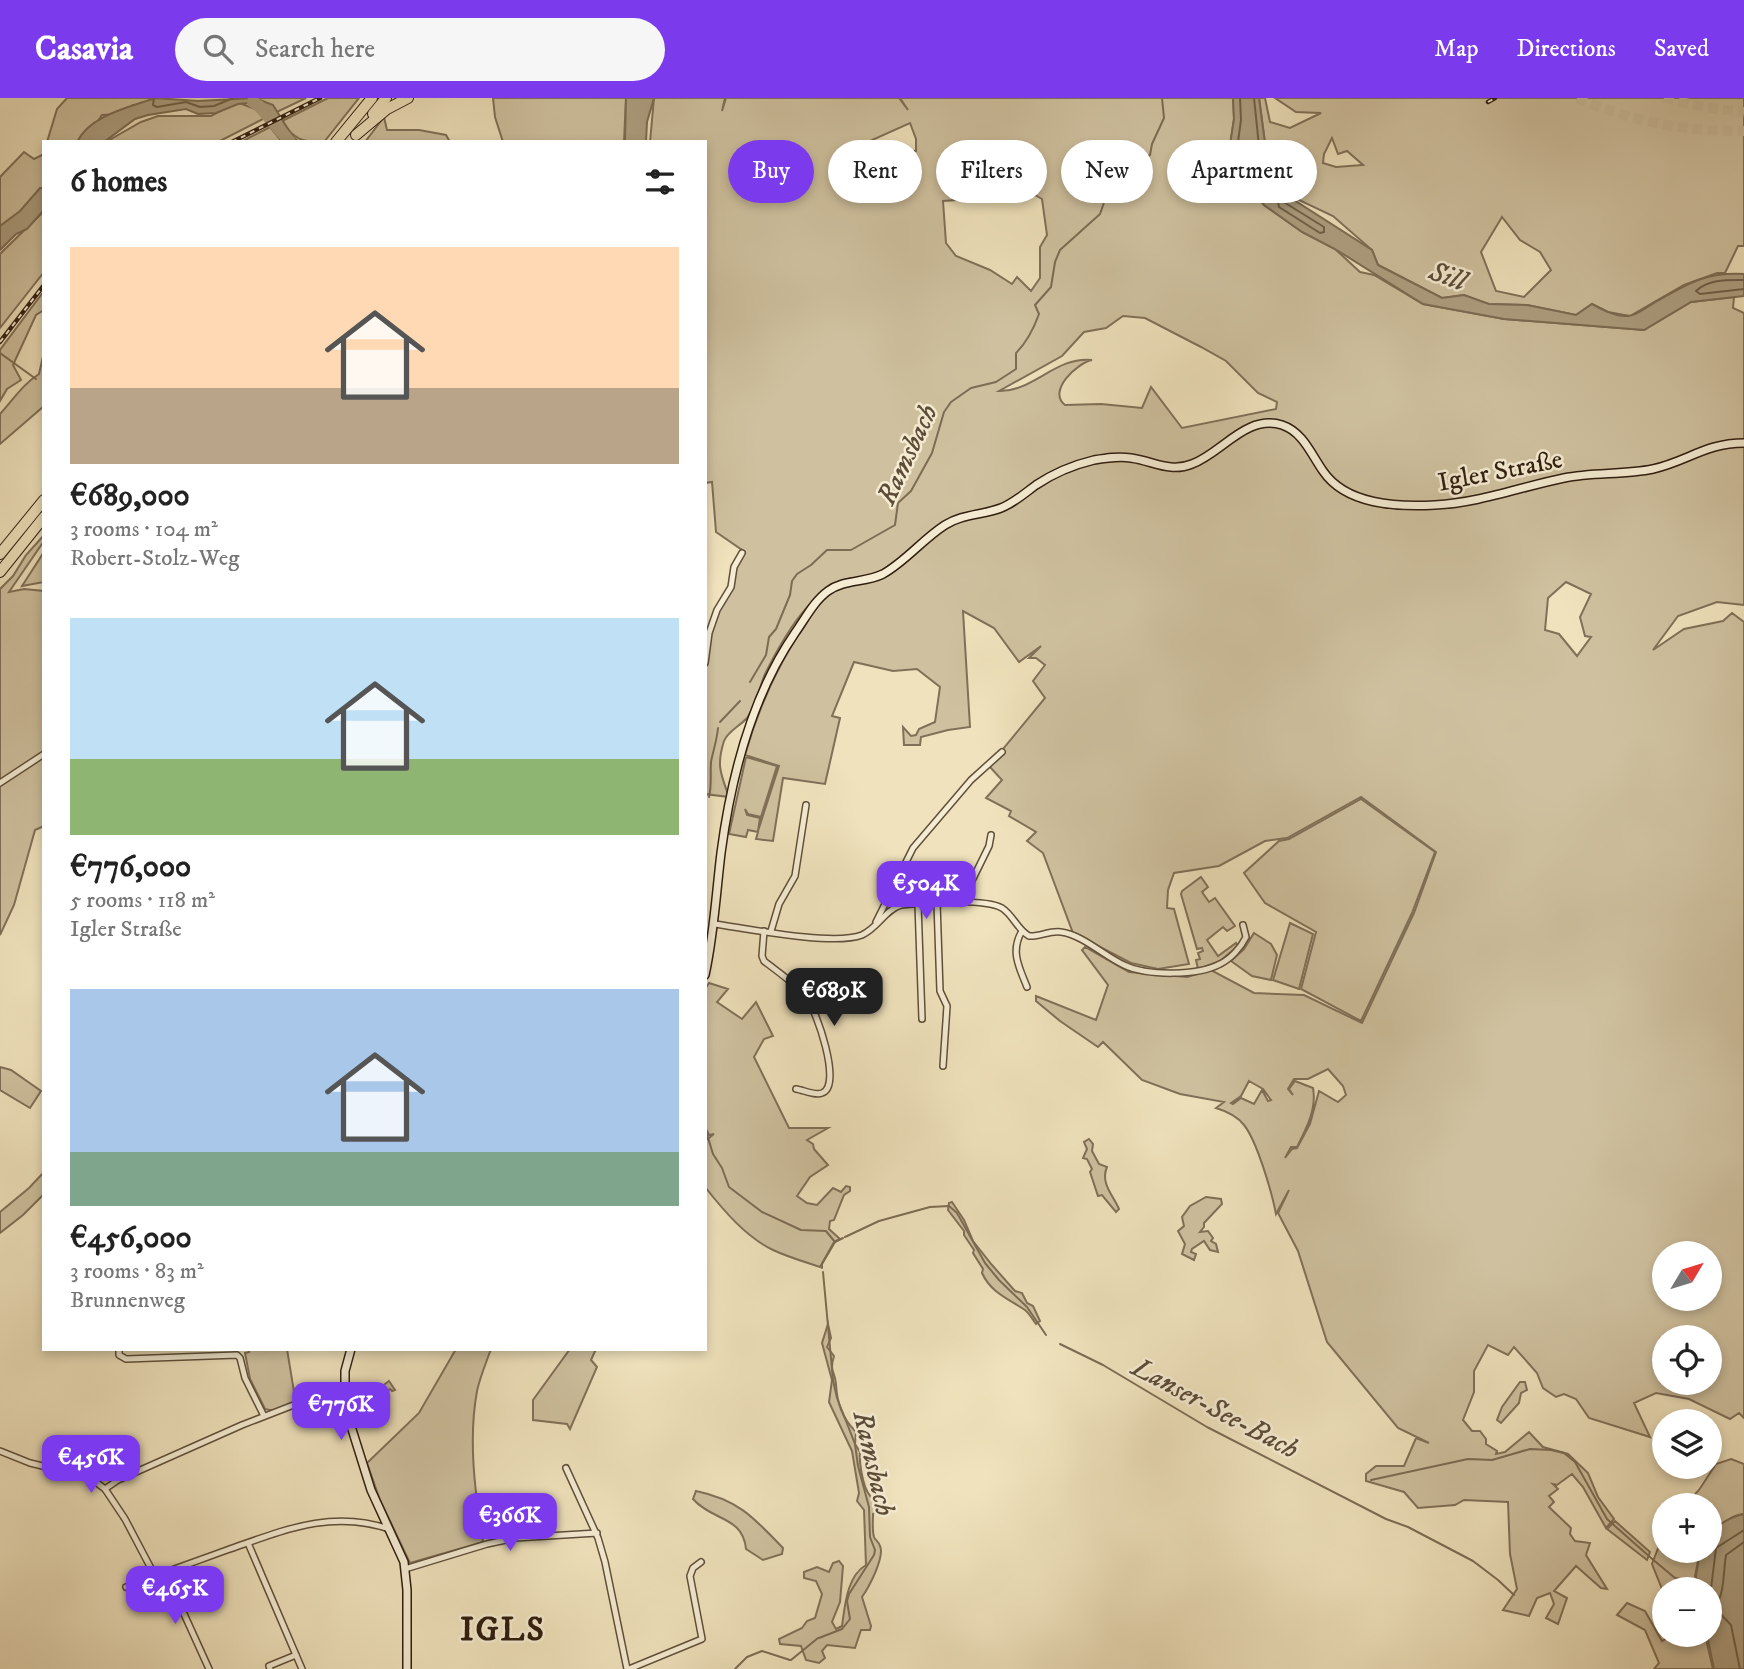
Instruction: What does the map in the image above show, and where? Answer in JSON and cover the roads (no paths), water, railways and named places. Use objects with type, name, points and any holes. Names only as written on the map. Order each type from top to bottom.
[{"type":"highway","points":[[338,140],[372,98]]},
{"type":"highway","points":[[353,138],[388,101],[408,98]]},
{"type":"highway","points":[[0,554],[42,502]]},
{"type":"highway","points":[[0,572],[42,520]]},
{"type":"main road","name":"Igler Straße","points":[[708,947],[715,924],[726,826],[745,741],[759,701],[784,651],[827,592],[844,583],[883,574],[938,530],[955,520],[1001,508],[1051,476],[1081,463],[1121,457],[1172,468],[1194,463],[1245,430],[1265,424],[1292,429],[1305,443],[1324,474],[1340,489],[1358,497],[1407,505],[1463,503],[1566,478],[1645,471],[1716,445],[1744,443]]},
{"type":"main road","points":[[350,1351],[345,1371],[344,1395],[349,1423],[368,1481],[405,1569],[407,1669]]},
{"type":"street","points":[[707,648],[717,610],[731,587],[734,567],[742,553]]},
{"type":"street","points":[[873,928],[913,848],[971,779],[1002,752]]},
{"type":"street","points":[[0,783],[42,755]]},
{"type":"street","points":[[796,1089],[821,1094],[828,1088],[830,1068],[824,1037],[808,1000],[764,961],[762,956],[779,904],[796,876],[806,805]]},
{"type":"street","points":[[961,903],[989,846],[991,835]]},
{"type":"street","points":[[715,924],[843,939],[862,935],[893,908],[937,903],[987,904],[1000,907],[1022,931],[1034,937],[1063,932],[1126,967],[1174,973],[1191,972],[1221,964],[1242,946],[1246,937],[1243,925]]},
{"type":"street","points":[[937,903],[940,991],[947,1006],[943,1066]]},
{"type":"street","points":[[918,904],[922,1019]]},
{"type":"street","points":[[1022,931],[1015,943],[1017,963],[1027,987]]},
{"type":"street","points":[[119,1351],[121,1357],[126,1359],[237,1355],[264,1416]]},
{"type":"street","points":[[105,1489],[128,1476],[264,1416],[317,1397],[344,1395]]},
{"type":"street","points":[[0,1451],[30,1463],[89,1477],[105,1489],[125,1519],[155,1576]]},
{"type":"street","points":[[566,1468],[597,1534],[606,1562],[628,1669],[702,1639],[690,1576],[693,1568],[701,1562]]},
{"type":"street","points":[[126,1587],[248,1543],[316,1522],[361,1520],[388,1529]]},
{"type":"street","points":[[405,1569],[515,1538],[597,1534]]},
{"type":"street","points":[[248,1543],[302,1669]]},
{"type":"street","points":[[165,1572],[209,1669]]},
{"type":"street","points":[[270,1669],[269,1666],[296,1654]]},
{"type":"water","points":[[155,98],[198,101],[255,98],[273,105],[297,140],[281,140],[269,116],[249,103],[238,104],[216,113],[198,114],[186,109],[148,115],[135,119],[107,140],[78,140],[91,125],[123,109]]},
{"type":"water","points":[[626,98],[654,98],[647,122],[646,140],[625,140]]},
{"type":"water","points":[[1233,98],[1259,98],[1265,140],[1231,140],[1234,119]]},
{"type":"water","points":[[42,188],[42,212],[27,229],[16,234],[0,250],[0,226],[20,211]]},
{"type":"water","points":[[1262,203],[1299,203],[1372,250],[1378,265],[1442,298],[1464,295],[1489,304],[1527,305],[1576,315],[1592,304],[1614,314],[1632,316],[1698,280],[1731,274],[1744,274],[1744,296],[1691,302],[1644,330],[1504,319],[1423,304],[1335,249],[1302,232]]},
{"type":"water","points":[[1744,1514],[1744,1669],[1714,1669],[1709,1647],[1722,1647],[1722,1577],[1696,1576],[1698,1563],[1722,1563],[1722,1524]]},
{"type":"waterway","name":"Ramsbach","points":[[750,682],[766,655],[769,637],[776,629],[790,595],[792,581],[797,574],[827,550],[851,550],[895,525],[898,503],[911,491],[932,453],[944,412],[951,402],[971,388],[996,382],[1016,369],[1016,353],[1027,340],[1039,314],[1035,305],[1051,287],[1060,250],[1100,214],[1108,191],[1129,180],[1139,160],[1150,155],[1164,118],[1162,98]]},
{"type":"waterway","name":"Sill","points":[[253,102],[288,140]]},
{"type":"waterway","points":[[0,353],[36,379]]},
{"type":"waterway","name":"Ramsbach","points":[[720,722],[740,701]]},
{"type":"waterway","name":"Ramsbach","points":[[709,797],[711,762],[718,728]]},
{"type":"waterway","name":"Ramsbach","points":[[707,1134],[729,1187],[762,1212],[801,1230],[826,1231],[835,1242],[822,1268]]},
{"type":"waterway","name":"Lanser-See-Bach","points":[[845,1237],[879,1221],[930,1207],[949,1206],[957,1213],[985,1263],[1027,1307],[1046,1335]]},
{"type":"waterway","name":"Lanser-See-Bach","points":[[835,1242],[843,1238]]},
{"type":"waterway","name":"Ramsbach","points":[[819,1638],[842,1629],[850,1619],[847,1601],[849,1594],[875,1550],[870,1537],[869,1507],[855,1444],[833,1380],[823,1272]]},
{"type":"waterway","name":"Lanser-See-Bach","points":[[1060,1344],[1103,1365],[1207,1427],[1473,1561],[1514,1595]]},
{"type":"waterway","name":"Lanser-See-Bach","points":[[1371,1480],[1468,1459],[1492,1460],[1530,1449],[1564,1453],[1575,1462],[1607,1519],[1650,1557]]},
{"type":"waterway","name":"Lanser-See-Bach","points":[[1651,1558],[1674,1577]]},
{"type":"waterway","name":"Ramsbach","points":[[791,1660],[818,1638]]},
{"type":"waterway","name":"Ramsbach","points":[[735,1669],[747,1657],[762,1651],[790,1660]]},
{"type":"tunnel","points":[[1577,98],[1617,113],[1659,124],[1701,130],[1744,131]]},
{"type":"tunnel","points":[[1664,98],[1703,107],[1744,112]]},
{"type":"railway","points":[[236,140],[320,98]]},
{"type":"railway","points":[[1488,102],[1495,98]]},
{"type":"railway","points":[[0,342],[42,288]]},
{"type":"district","name":"IGLS","points":[[503,1628]]}]
